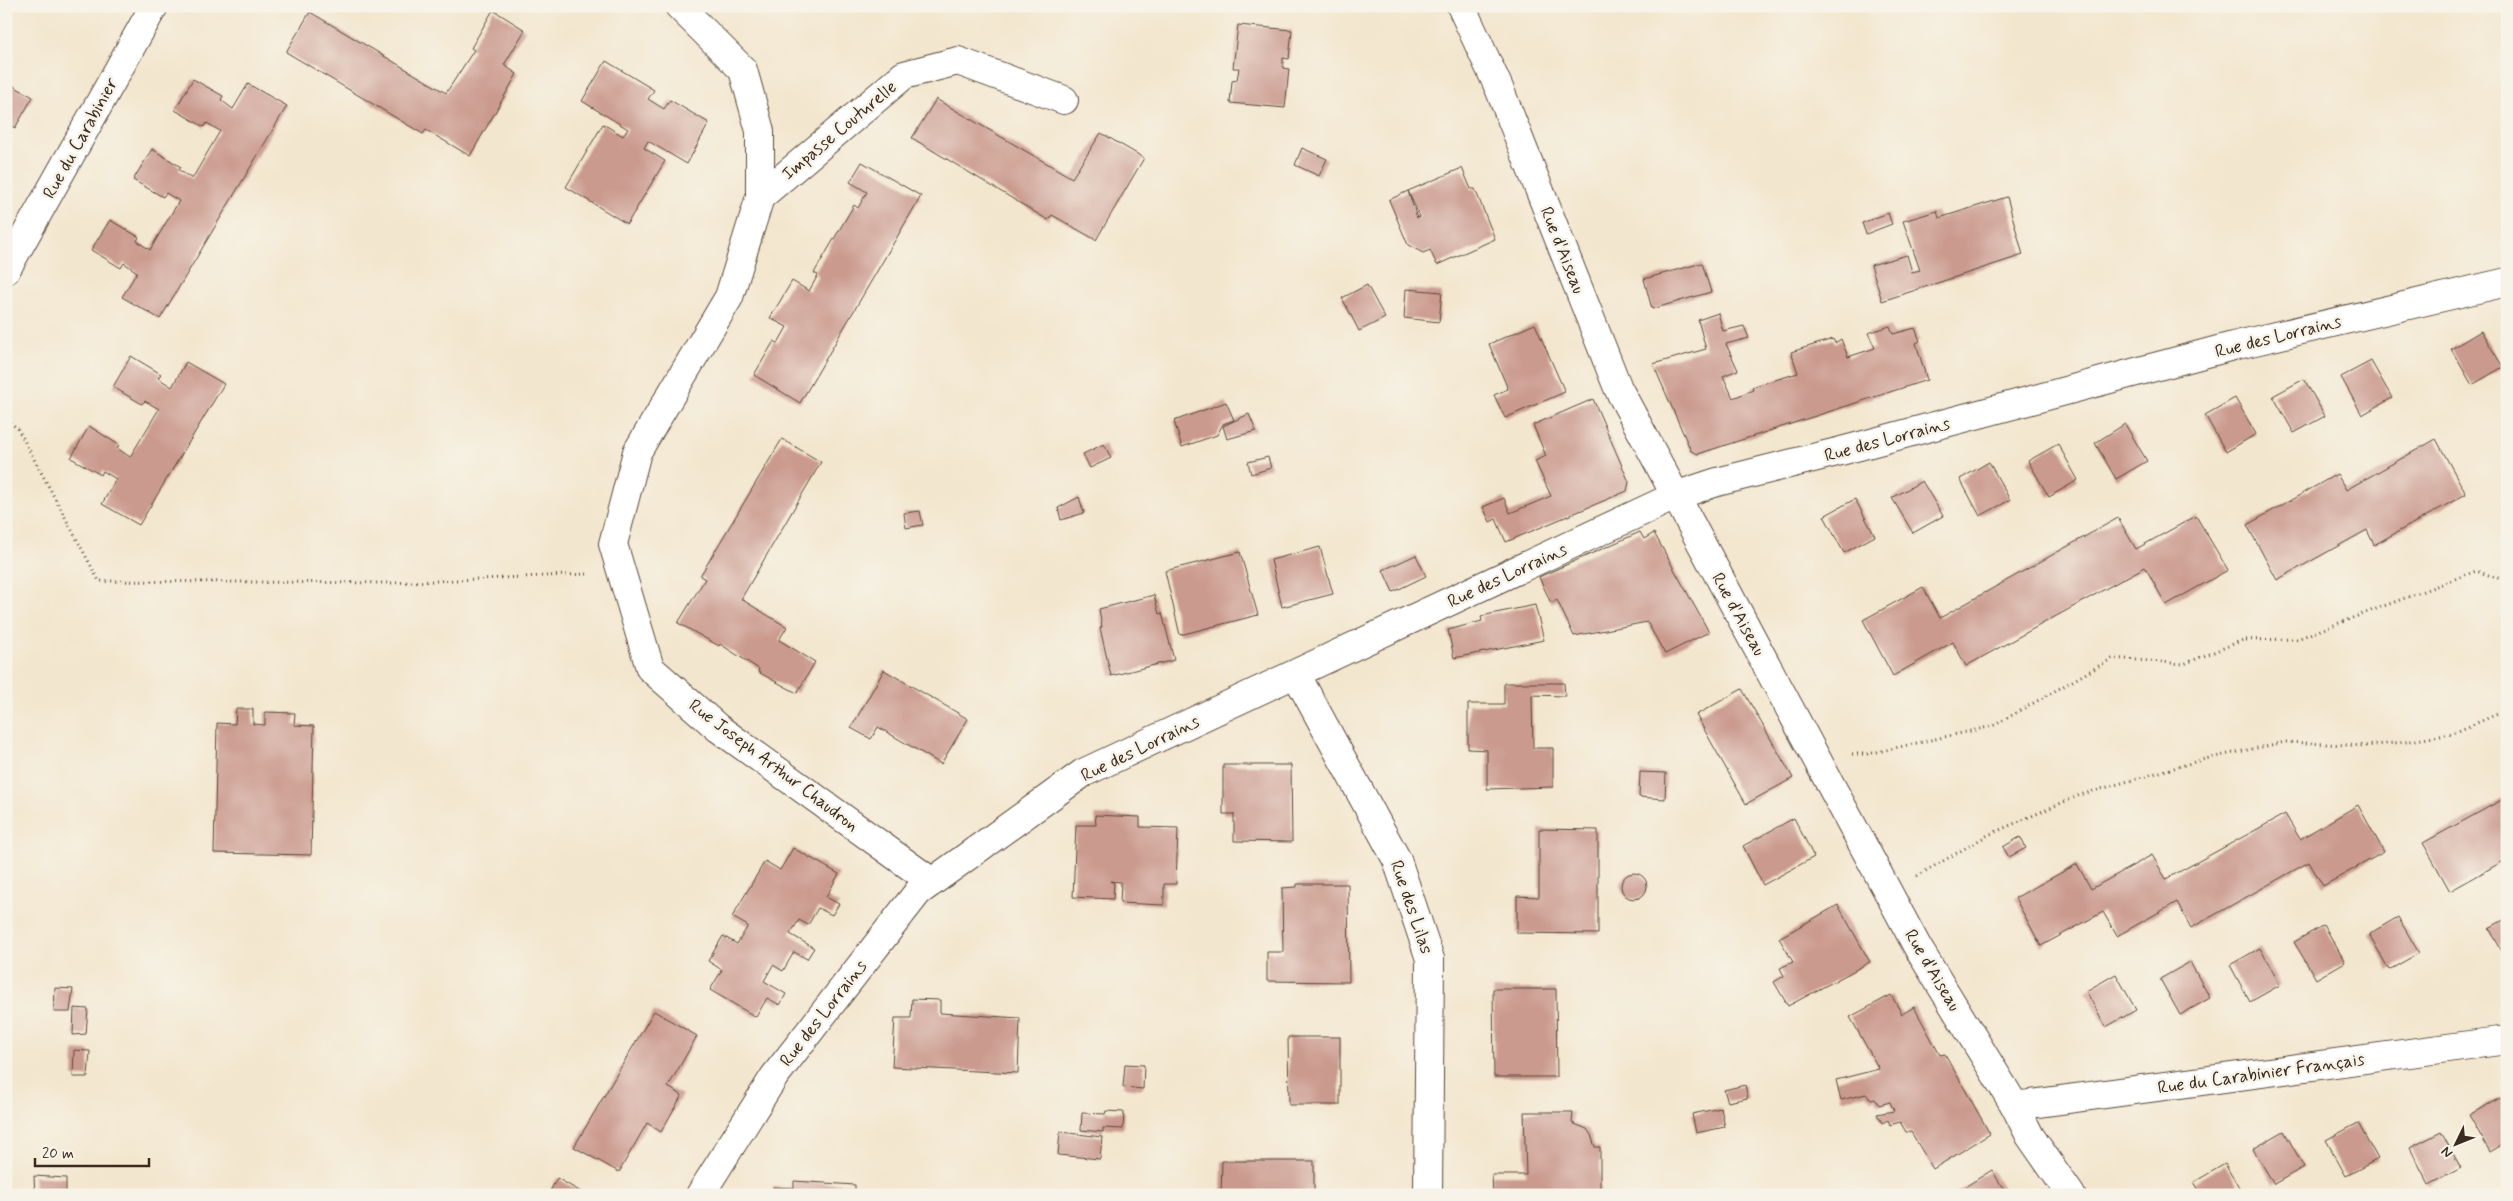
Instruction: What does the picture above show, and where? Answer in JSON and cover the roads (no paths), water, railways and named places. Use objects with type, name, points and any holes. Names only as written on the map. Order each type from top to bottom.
[{"type":"street","name":"Rue du Carabinier","points":[[6,270],[154,6]]},
{"type":"street","name":"Rue Joseph Arthur Chaudron","points":[[679,6],[743,70],[760,131],[760,197],[729,297],[637,452],[613,544],[650,668],[718,728],[925,887]]},
{"type":"street","name":"Rue d'Aiseau","points":[[1461,6],[1499,88],[1618,388],[1918,948],[2015,1106],[2030,1136],[2072,1195]]},
{"type":"street","name":"Impasse Couturelle","points":[[760,197],[904,75],[958,61],[1064,100]]},
{"type":"street","name":"Rue des Lorrains","points":[[700,1195],[774,1077],[925,887],[1083,773],[1676,496],[1717,482],[1841,452],[2233,346],[2507,282]]},
{"type":"street","name":"Rue des Lilas","points":[[1296,674],[1397,860],[1430,959],[1428,1195]]},
{"type":"street","name":"Rue du Carabinier Français","points":[[2015,1106],[2507,1040]]}]
